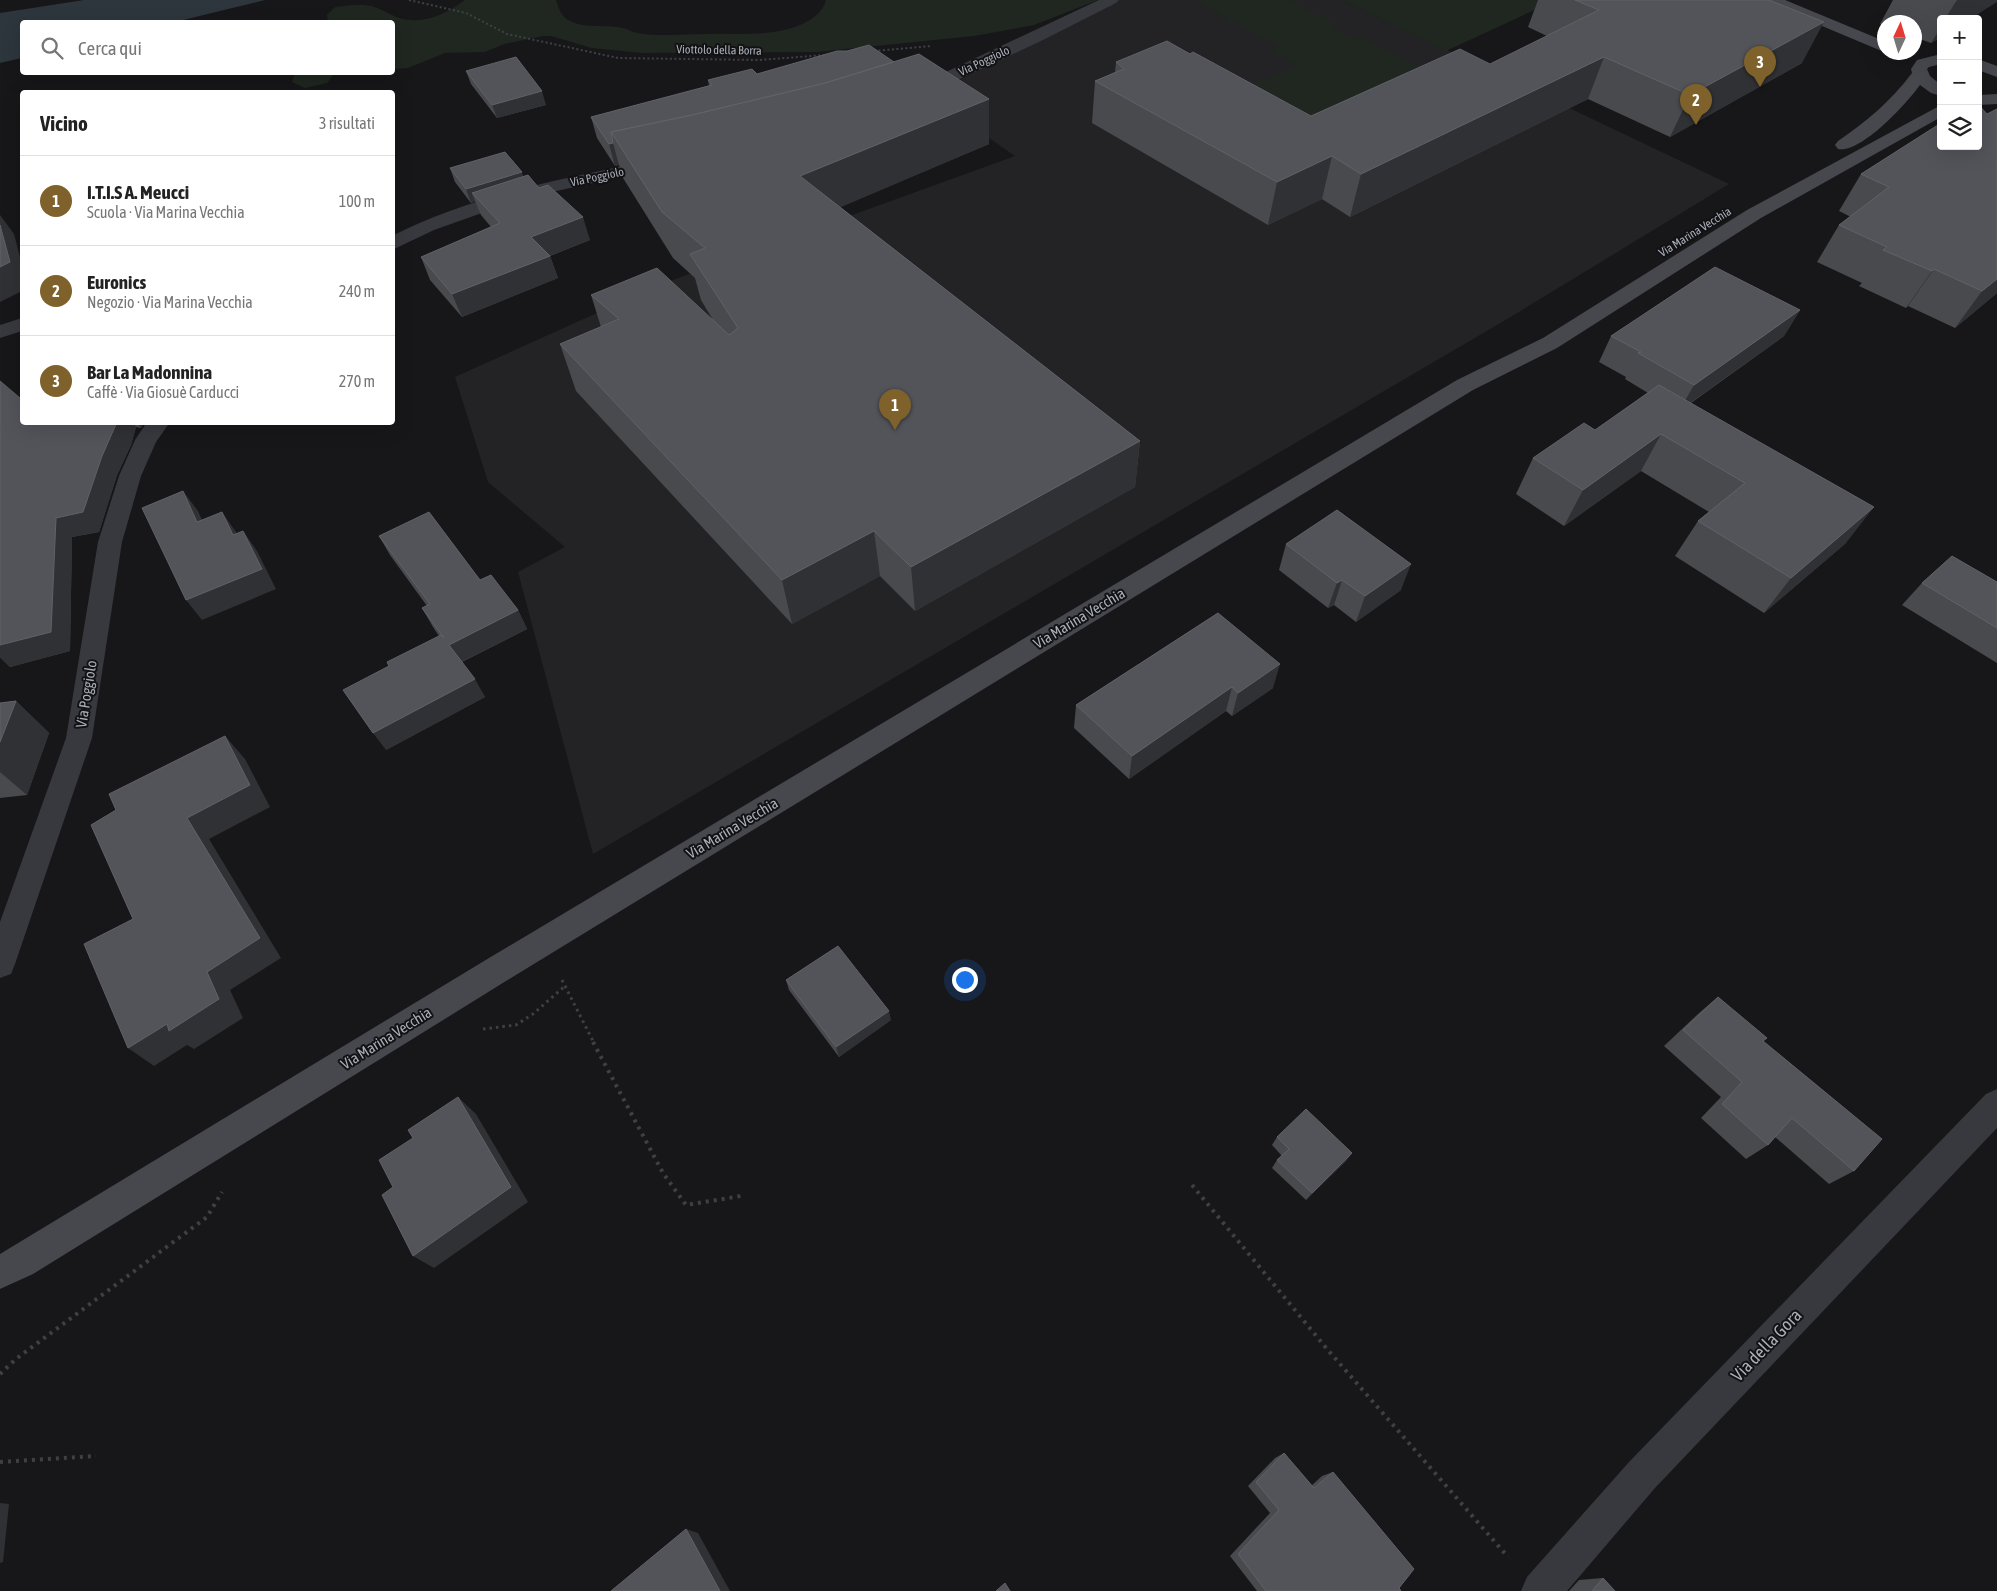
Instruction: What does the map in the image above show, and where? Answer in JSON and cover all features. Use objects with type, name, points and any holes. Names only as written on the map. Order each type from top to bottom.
[{"type":"main road","points":[[1772,0],[1877,44]]},
{"type":"main road","points":[[1911,60],[1921,69],[1925,82],[1937,89]]},
{"type":"main road","points":[[1921,69],[1939,60]]},
{"type":"main road","name":"Via Marina Vecchia","points":[[1560,315],[1738,206],[1861,134],[1905,96],[1921,69]]},
{"type":"main road","points":[[1982,100],[1997,99]]},
{"type":"main road","name":"Via Marina Vecchia","points":[[0,1272],[21,1262],[515,959],[1465,385],[1550,342],[1754,214],[1937,112]]},
{"type":"main road","name":"Via Marina Vecchia","points":[[1465,385],[1539,328]]},
{"type":"street","name":"Via Poggiolo","points":[[905,98],[1111,0]]},
{"type":"street","name":"Via Poggiolo","points":[[395,242],[427,226],[519,194],[677,159]]},
{"type":"street","points":[[0,332],[20,325]]},
{"type":"street","name":"Via Poggiolo","points":[[0,964],[79,738],[110,542],[130,476],[146,440],[157,425]]},
{"type":"street","name":"Via della Gora","points":[[1541,1591],[1642,1475],[1997,1104]]},
{"type":"path","name":"Viottolo della Borra","points":[[409,0],[466,12],[507,34],[618,58],[759,60],[828,54]]},
{"type":"path","points":[[868,51],[938,45]]},
{"type":"path","points":[[478,1026],[485,1030],[516,1025],[533,1014],[565,986]]},
{"type":"path","points":[[580,1018],[663,1173],[686,1205],[741,1196]]},
{"type":"path","points":[[0,1374],[16,1359],[207,1217],[225,1186],[229,1135]]},
{"type":"path","points":[[1192,1185],[1327,1349],[1512,1562]]},
{"type":"path","points":[[0,1462],[96,1456]]},
{"type":"shaded area","points":[[84,0],[265,0],[183,20],[20,20],[20,58],[0,63],[0,13]]},
{"type":"shaded area","points":[[465,0],[556,0],[559,10],[567,19],[589,26],[625,28],[637,33],[663,35],[754,34],[789,29],[809,21],[820,12],[826,0],[1098,0],[1034,25],[974,36],[817,52],[642,53],[592,48],[551,36],[543,36],[504,44],[485,52],[445,53],[408,68],[395,69],[395,20],[328,20],[327,15],[335,7],[365,5],[377,8],[396,17],[424,20],[449,10]]},
{"type":"shaded area","points":[[1119,0],[1342,0],[1729,184],[1509,318],[593,854],[518,572],[565,547],[488,482],[455,377],[659,285],[1015,156],[928,96]]},
{"type":"shaded area","points":[[1193,0],[1288,0],[1336,24],[1331,27],[1355,39],[1361,37],[1420,67],[1305,120],[1246,87],[1297,65],[1272,51],[1281,47]]},
{"type":"shaded area","points":[[1342,0],[1556,0],[1446,51]]},
{"type":"shaded area","points":[[294,75],[333,75],[327,83],[305,88],[292,82]]},
{"type":"building","points":[[1575,0],[1769,0],[1824,22],[1690,95],[1604,57],[1361,174],[1332,156],[1277,182],[1095,81],[1124,69],[1116,62],[1167,41],[1190,54],[1193,52],[1311,116],[1460,49],[1490,64],[1599,10]]},
{"type":"building","points":[[869,45],[894,62],[825,83],[692,115],[611,132],[613,143],[609,144],[591,117],[712,85],[708,80],[752,69],[757,74],[837,51],[847,51]]},
{"type":"building","points":[[919,54],[989,99],[800,176],[1140,441],[911,567],[874,531],[782,580],[560,344],[619,319],[591,295],[657,268],[729,335],[738,328],[690,254],[705,248],[662,212],[611,132],[692,115],[825,83]]},
{"type":"building","points":[[516,57],[542,91],[492,105],[466,71]]},
{"type":"building","points":[[1982,108],[1987,114],[1997,109],[1997,279],[1982,291],[1934,269],[1932,271],[1883,250],[1887,247],[1839,225],[1889,187],[1861,174],[1937,126],[1937,150],[1982,150]]},
{"type":"building","points":[[505,152],[522,172],[466,189],[450,168]]},
{"type":"building","points":[[528,175],[539,188],[548,185],[583,217],[531,237],[550,256],[452,294],[421,257],[500,223],[472,193]]},
{"type":"building","points":[[0,225],[10,262],[0,267]]},
{"type":"building","points":[[1715,267],[1800,310],[1694,385],[1611,336]]},
{"type":"building","points":[[0,381],[20,398],[20,425],[116,425],[102,456],[83,512],[56,518],[51,632],[0,645]]},
{"type":"building","points":[[1659,385],[1874,507],[1791,578],[1698,521],[1745,483],[1661,434],[1583,490],[1533,458],[1584,423],[1595,430]]},
{"type":"building","points":[[183,491],[197,522],[222,512],[233,535],[243,531],[262,569],[186,600],[142,508]]},
{"type":"building","points":[[1337,510],[1411,564],[1365,596],[1342,580],[1337,583],[1286,544]]},
{"type":"building","points":[[429,512],[480,580],[491,575],[518,610],[449,645],[475,679],[373,733],[343,690],[389,666],[387,662],[441,635],[444,638],[422,608],[430,604],[379,536]]},
{"type":"building","points":[[1952,556],[1997,582],[1997,628],[1922,583]]},
{"type":"building","points":[[1218,613],[1280,664],[1238,693],[1232,687],[1132,756],[1076,705]]},
{"type":"building","points":[[16,701],[0,742],[0,703]]},
{"type":"building","points":[[225,736],[250,785],[187,818],[260,938],[207,972],[219,999],[169,1031],[167,1024],[128,1048],[84,944],[133,919],[91,825],[116,810],[109,794]]},
{"type":"building","points":[[838,946],[889,1011],[836,1047],[786,980]]},
{"type":"building","points":[[1718,997],[1767,1038],[1763,1041],[1882,1139],[1854,1171],[1792,1118],[1768,1145],[1722,1104],[1742,1082],[1683,1030]]},
{"type":"building","points":[[458,1097],[511,1187],[413,1256],[382,1195],[393,1187],[379,1160],[413,1138],[408,1130]]},
{"type":"building","points":[[1306,1109],[1352,1153],[1312,1193],[1277,1160],[1289,1149],[1277,1137]]},
{"type":"building","points":[[1284,1453],[1314,1488],[1333,1472],[1414,1569],[1399,1588],[1401,1591],[1266,1591],[1238,1554],[1279,1510],[1256,1482]]},
{"type":"building","points":[[686,1529],[720,1591],[611,1591]]},
{"type":"building","points":[[1603,1578],[1615,1591],[1592,1591]]},
{"type":"building","points":[[1005,1583],[1010,1591],[996,1591]]},
{"type":"place","name":"Bar La Madonnina","points":[[1760,87]]},
{"type":"place","name":"Euronics","points":[[1696,125]]},
{"type":"place","name":"I.T.I.S A. Meucci","points":[[895,430]]}]
